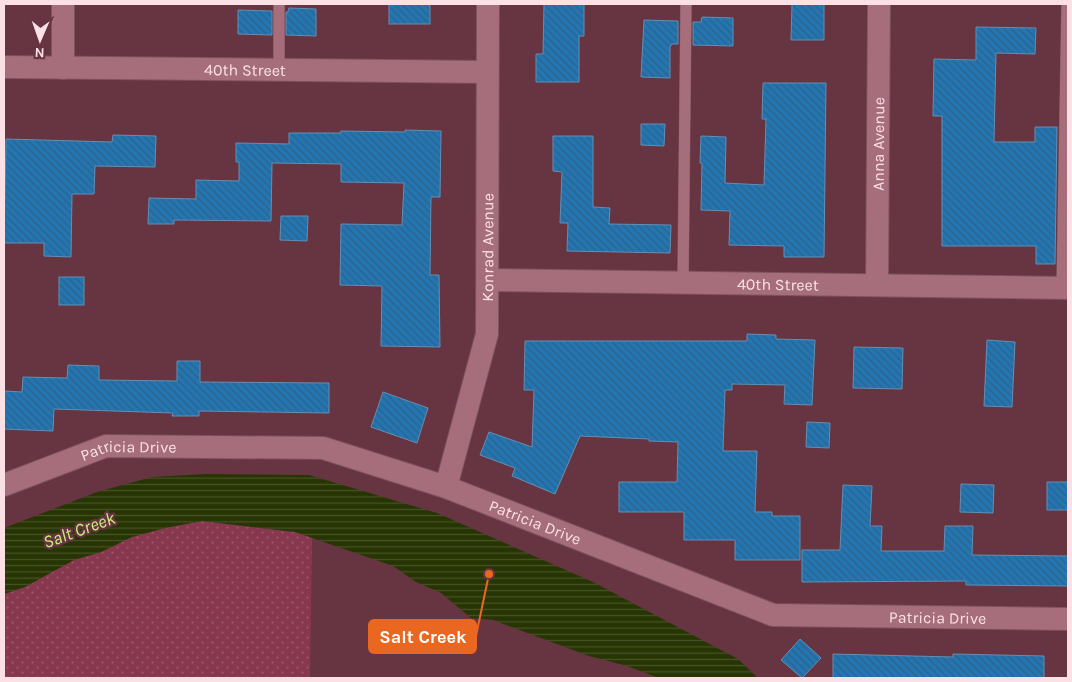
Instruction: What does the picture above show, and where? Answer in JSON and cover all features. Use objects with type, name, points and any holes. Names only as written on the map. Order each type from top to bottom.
[{"type":"street","points":[[63,4],[63,68]]},
{"type":"street","name":"Konrad Avenue","points":[[446,487],[487,334],[488,4]]},
{"type":"street","name":"Anna Avenue","points":[[877,285],[879,4]]},
{"type":"street","name":"40th Street","points":[[4,68],[487,72]]},
{"type":"street","name":"40th Street","points":[[488,280],[1065,288]]},
{"type":"street","name":"Patricia Drive","points":[[4,485],[106,446],[323,448],[446,487],[773,615],[1068,619]]},
{"type":"lane","points":[[279,4],[279,70]]},
{"type":"lane","points":[[683,282],[686,4]]},
{"type":"lane","points":[[1065,288],[1067,4]]},
{"type":"shaded area","points":[[202,521],[295,532],[312,537],[310,678],[4,678],[4,594],[25,587],[74,560],[101,552],[132,537]]},
{"type":"water","name":"Salt Creek","points":[[206,474],[309,475],[437,513],[593,582],[738,659],[758,678],[659,678],[627,666],[589,656],[493,620],[471,618],[441,593],[416,582],[393,566],[295,532],[202,521],[132,537],[101,552],[74,560],[25,587],[4,594],[4,528],[97,492],[152,477]]},
{"type":"building","points":[[389,4],[430,4],[430,24],[389,24]]},
{"type":"building","points":[[544,4],[584,4],[584,36],[579,36],[579,82],[536,82],[536,54],[543,54]]},
{"type":"building","points":[[792,4],[824,4],[824,40],[791,40]]},
{"type":"building","points":[[289,8],[316,9],[316,36],[286,35],[286,12],[288,12]]},
{"type":"building","points":[[238,10],[272,11],[272,35],[238,34]]},
{"type":"building","points":[[702,17],[733,18],[733,46],[693,45],[693,22],[701,22]]},
{"type":"building","points":[[644,20],[678,21],[678,44],[672,44],[670,47],[670,78],[641,77]]},
{"type":"building","points":[[976,27],[1036,28],[1035,54],[996,53],[994,142],[1035,142],[1035,127],[1057,127],[1055,264],[1036,264],[1036,246],[942,246],[942,116],[933,116],[934,59],[976,60]]},
{"type":"building","points":[[763,83],[826,83],[824,257],[784,257],[784,246],[729,245],[730,211],[701,210],[701,136],[726,137],[725,183],[764,185],[766,119],[762,119]]},
{"type":"building","points":[[641,124],[665,124],[664,146],[641,145]]},
{"type":"building","points":[[405,130],[441,131],[440,197],[431,197],[430,275],[439,275],[440,347],[381,346],[382,286],[340,285],[341,224],[402,225],[404,183],[341,182],[341,164],[272,163],[271,221],[174,220],[174,224],[148,224],[149,198],[196,199],[196,180],[239,181],[236,143],[289,144],[289,133],[341,133],[341,131],[405,132]]},
{"type":"building","points":[[113,135],[156,136],[155,167],[95,166],[94,194],[72,194],[71,257],[44,256],[44,243],[4,243],[6,139],[112,142]]},
{"type":"building","points":[[553,136],[593,136],[593,207],[610,208],[609,224],[671,225],[670,253],[567,251],[568,223],[560,223],[562,172],[553,171]]},
{"type":"building","points":[[281,216],[308,216],[307,241],[280,240]]},
{"type":"building","points":[[59,277],[84,277],[84,305],[59,305]]},
{"type":"building","points":[[747,334],[776,335],[776,339],[815,340],[812,405],[784,404],[785,385],[732,384],[732,390],[725,390],[723,451],[757,451],[755,512],[772,512],[772,516],[800,516],[800,560],[735,560],[735,540],[684,540],[684,512],[619,512],[619,482],[677,482],[678,442],[580,436],[555,494],[512,476],[515,468],[480,455],[489,432],[532,447],[534,390],[524,390],[525,341],[747,341]]},
{"type":"building","points":[[987,340],[1015,342],[1012,407],[984,406]]},
{"type":"building","points":[[854,347],[903,348],[902,389],[853,388]]},
{"type":"building","points":[[177,361],[200,361],[200,382],[329,383],[329,413],[199,411],[199,416],[172,416],[173,413],[54,409],[53,431],[4,429],[4,391],[22,392],[23,377],[67,378],[68,365],[99,366],[99,380],[177,381]]},
{"type":"building","points":[[383,392],[428,408],[417,443],[371,427]]},
{"type":"building","points":[[807,422],[830,423],[829,448],[806,447]]},
{"type":"building","points":[[1047,482],[1068,482],[1068,510],[1047,510]]},
{"type":"building","points":[[961,484],[994,485],[993,513],[960,512]]},
{"type":"building","points":[[843,485],[872,486],[870,526],[882,526],[881,551],[944,551],[945,526],[973,526],[972,555],[1068,556],[1068,586],[966,585],[966,581],[802,582],[802,550],[840,550]]},
{"type":"building","points":[[800,639],[821,658],[802,678],[781,660]]},
{"type":"building","points":[[833,654],[953,657],[953,654],[1044,656],[1044,678],[833,678]]},
{"type":"place","name":"Salt Creek","points":[[489,574]]}]
